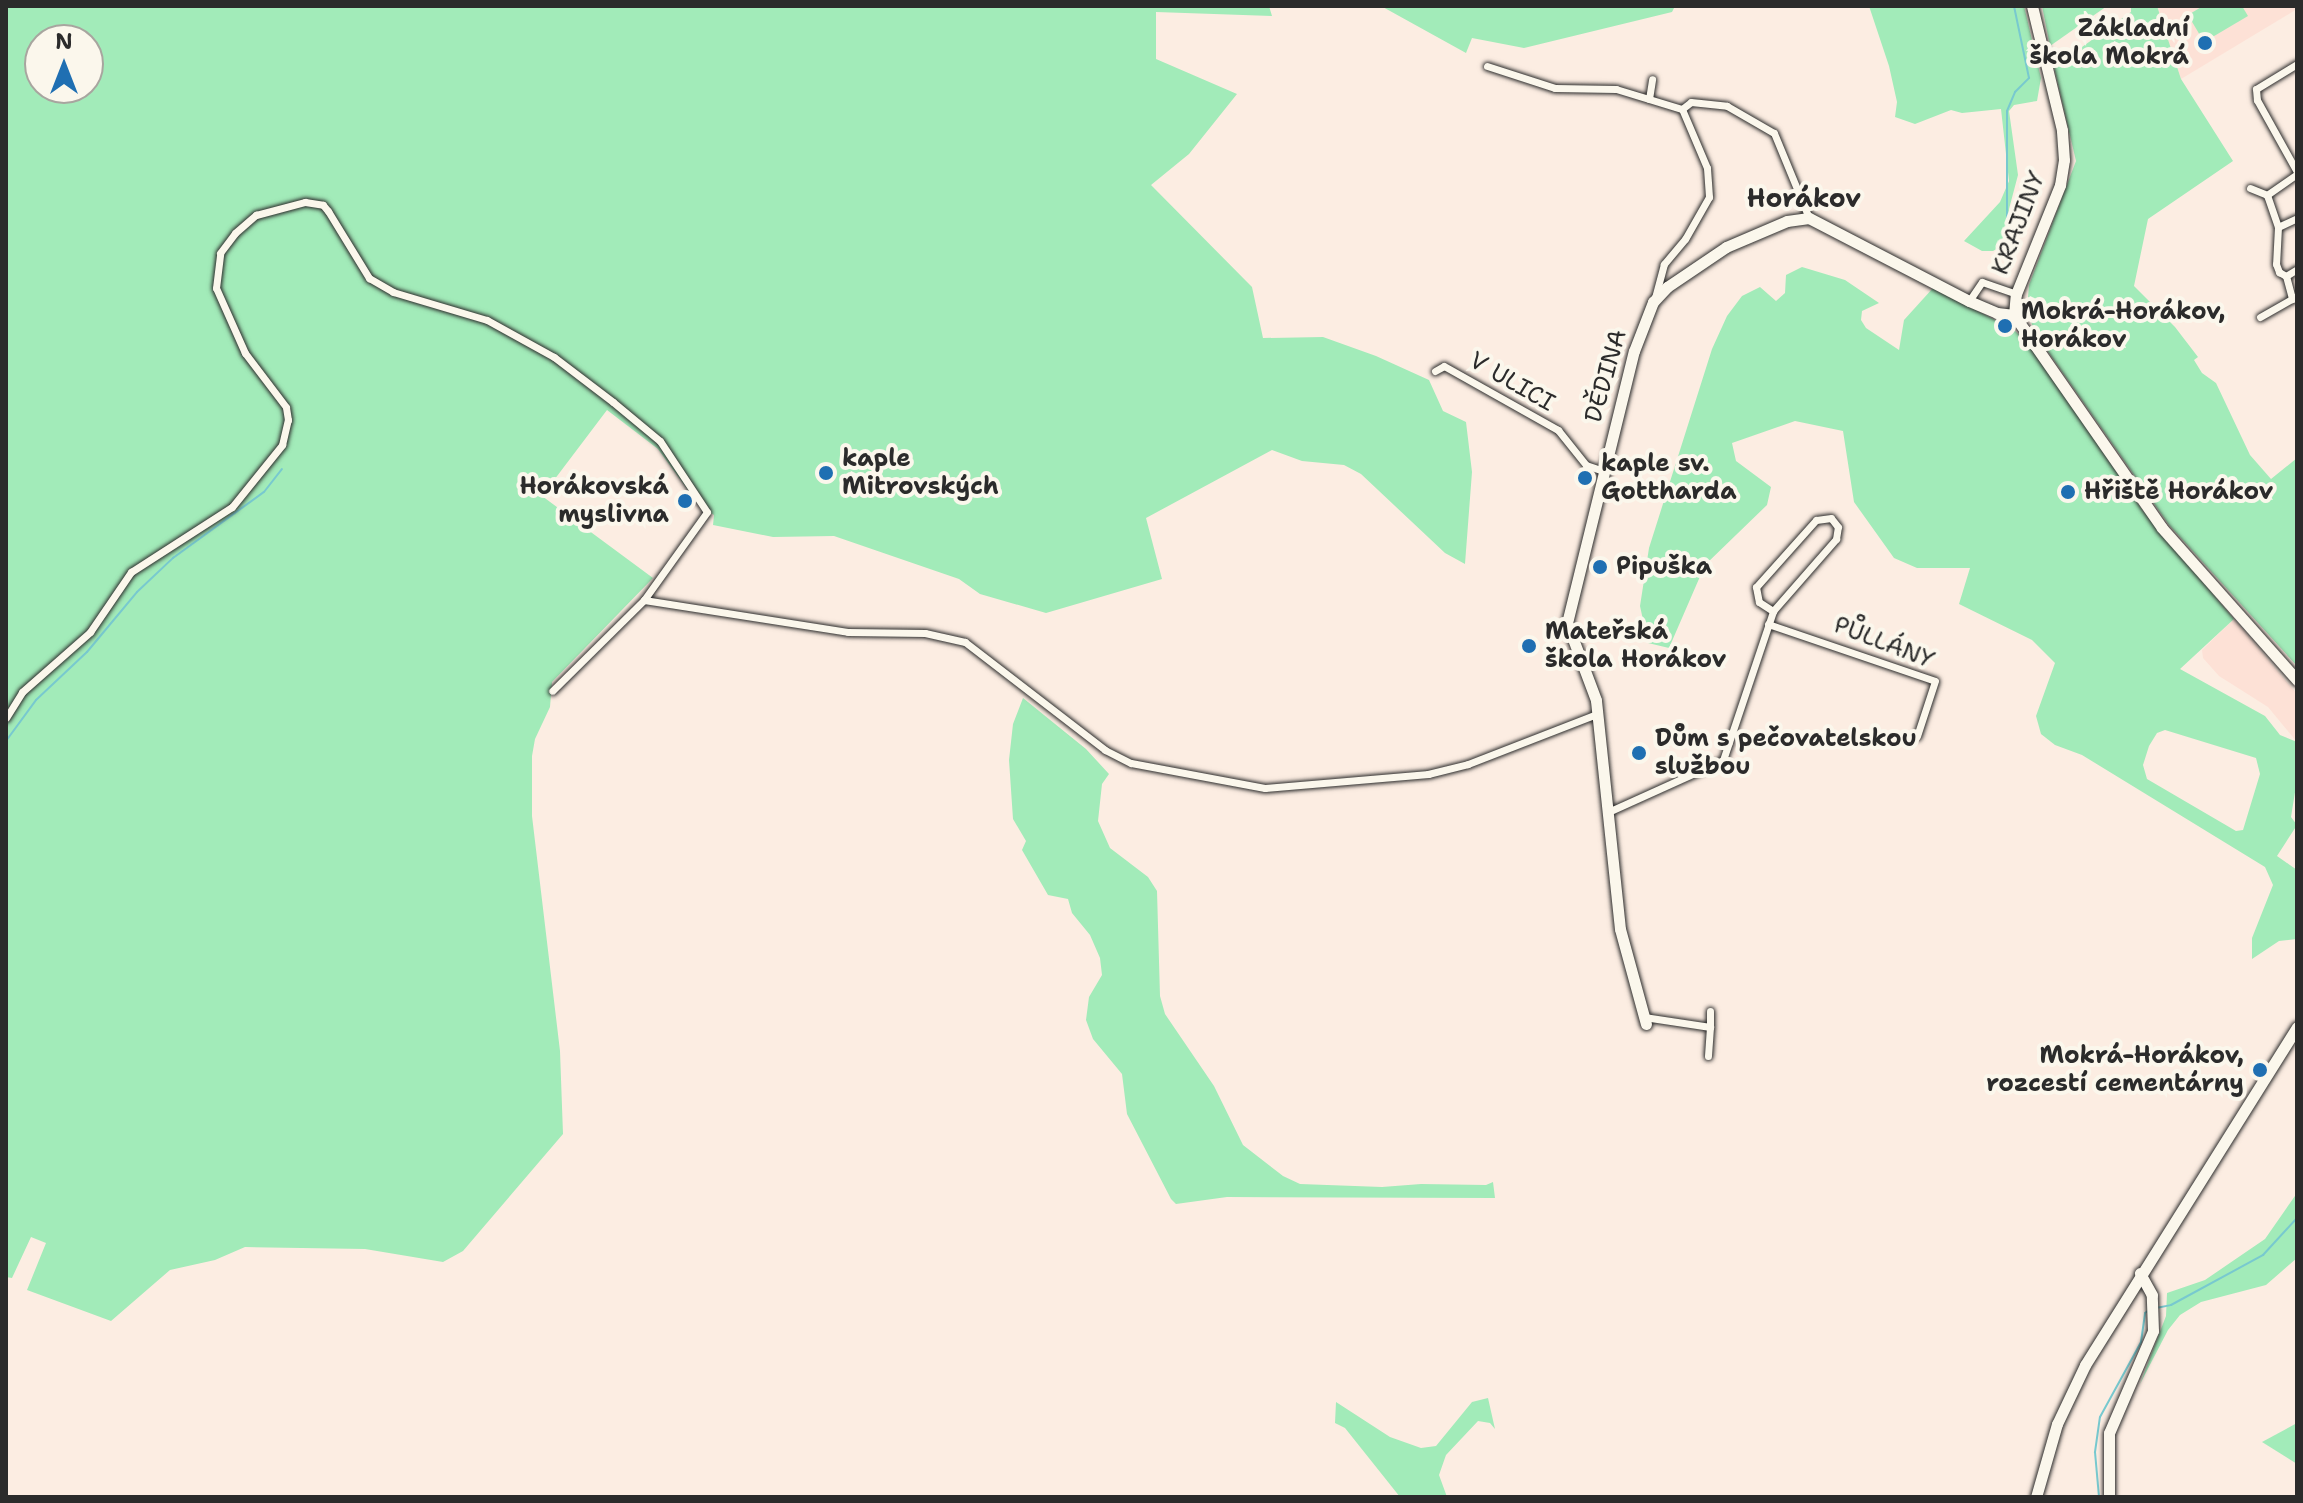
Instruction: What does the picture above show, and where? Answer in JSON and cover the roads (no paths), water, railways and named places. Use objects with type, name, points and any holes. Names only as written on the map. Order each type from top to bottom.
[{"type":"street","name":"KRAJINY","points":[[2014,315],[2016,294],[2060,185],[2064,160],[2062,130],[2032,6]]},
{"type":"street","points":[[2267,195],[2297,173],[2257,100],[2256,89],[2297,64]]},
{"type":"street","points":[[1487,66],[1555,88],[1616,89],[1682,109]]},
{"type":"street","points":[[1649,99],[1652,79]]},
{"type":"street","points":[[1682,109],[1691,102],[1727,106],[1774,133],[1809,218],[1969,301],[1997,313],[2014,315],[2162,528],[2297,680]]},
{"type":"street","points":[[1653,302],[1664,264],[1685,239],[1709,197],[1707,168],[1682,109]]},
{"type":"street","points":[[2250,188],[2267,195],[2278,227],[2276,264],[2279,272],[2286,276],[2294,298],[2260,317]]},
{"type":"street","points":[[6,718],[22,692],[90,632],[131,572],[232,507],[282,445],[288,420],[286,407],[245,353],[216,288],[220,253],[235,233],[256,215],[305,202],[323,205],[369,278],[393,292],[487,320],[554,357],[660,441],[707,512],[644,600],[552,691]]},
{"type":"street","name":"DĚDINA","points":[[1597,714],[1596,700],[1567,623],[1634,351],[1653,302],[1667,287],[1726,247],[1787,221],[1809,218]]},
{"type":"street","points":[[2278,227],[2297,218]]},
{"type":"street","points":[[2286,276],[2297,269]]},
{"type":"street","points":[[1969,301],[1982,282],[2016,294]]},
{"type":"street","name":"V ULICI","points":[[1435,371],[1444,366],[1558,430],[1586,465],[1603,471]]},
{"type":"street","points":[[1608,812],[1723,760],[1773,611],[1836,539],[1836,522],[1826,517],[1816,520],[1756,587],[1759,602],[1773,611]]},
{"type":"street","points":[[644,600],[848,632],[925,633],[965,642],[1105,750],[1131,763],[1265,788],[1428,774],[1468,764],[1597,714],[1620,929],[1645,1020],[1710,1027]]},
{"type":"street","name":"PŮLLÁNY","points":[[1768,624],[1935,681],[1917,736]]},
{"type":"street","points":[[1708,1056],[1710,1011]]},
{"type":"street","points":[[2036,1497],[2053,1435],[2068,1399],[2140,1273],[2297,1027]]},
{"type":"street","points":[[2109,1497],[2109,1433],[2146,1352],[2154,1316],[2148,1282],[2140,1273]]},
{"type":"waterway","points":[[2007,257],[2007,111],[2015,92],[2029,78],[2014,6]]},
{"type":"waterway","points":[[6,741],[36,700],[87,652],[137,592],[173,558],[264,492],[282,469]]},
{"type":"waterway","points":[[2156,1308],[2171,1305],[2263,1255],[2297,1218]]},
{"type":"waterway","points":[[2099,1497],[2095,1452],[2100,1417],[2141,1342],[2145,1313],[2149,1310]]},
{"type":"place","name":"Základní škola Mokrá","points":[[2205,43]]},
{"type":"place","name":"Mokrá-Horákov, Horákov","points":[[2005,326]]},
{"type":"place","name":"kaple Mitrovských","points":[[826,473]]},
{"type":"place","name":"kaple sv. Gottharda","points":[[1585,478]]},
{"type":"place","name":"Hřiště Horákov","points":[[2068,492]]},
{"type":"place","name":"Horákovská myslivna","points":[[685,501]]},
{"type":"place","name":"Pipuška","points":[[1600,567]]},
{"type":"place","name":"Mateřská škola Horákov","points":[[1529,646]]},
{"type":"place","name":"Dům s pečovatelskou službou","points":[[1639,753]]},
{"type":"place","name":"Mokrá-Horákov, rozcestí cementárny","points":[[2260,1070]]},
{"type":"district","name":"Horákov","points":[[1804,198]]}]
